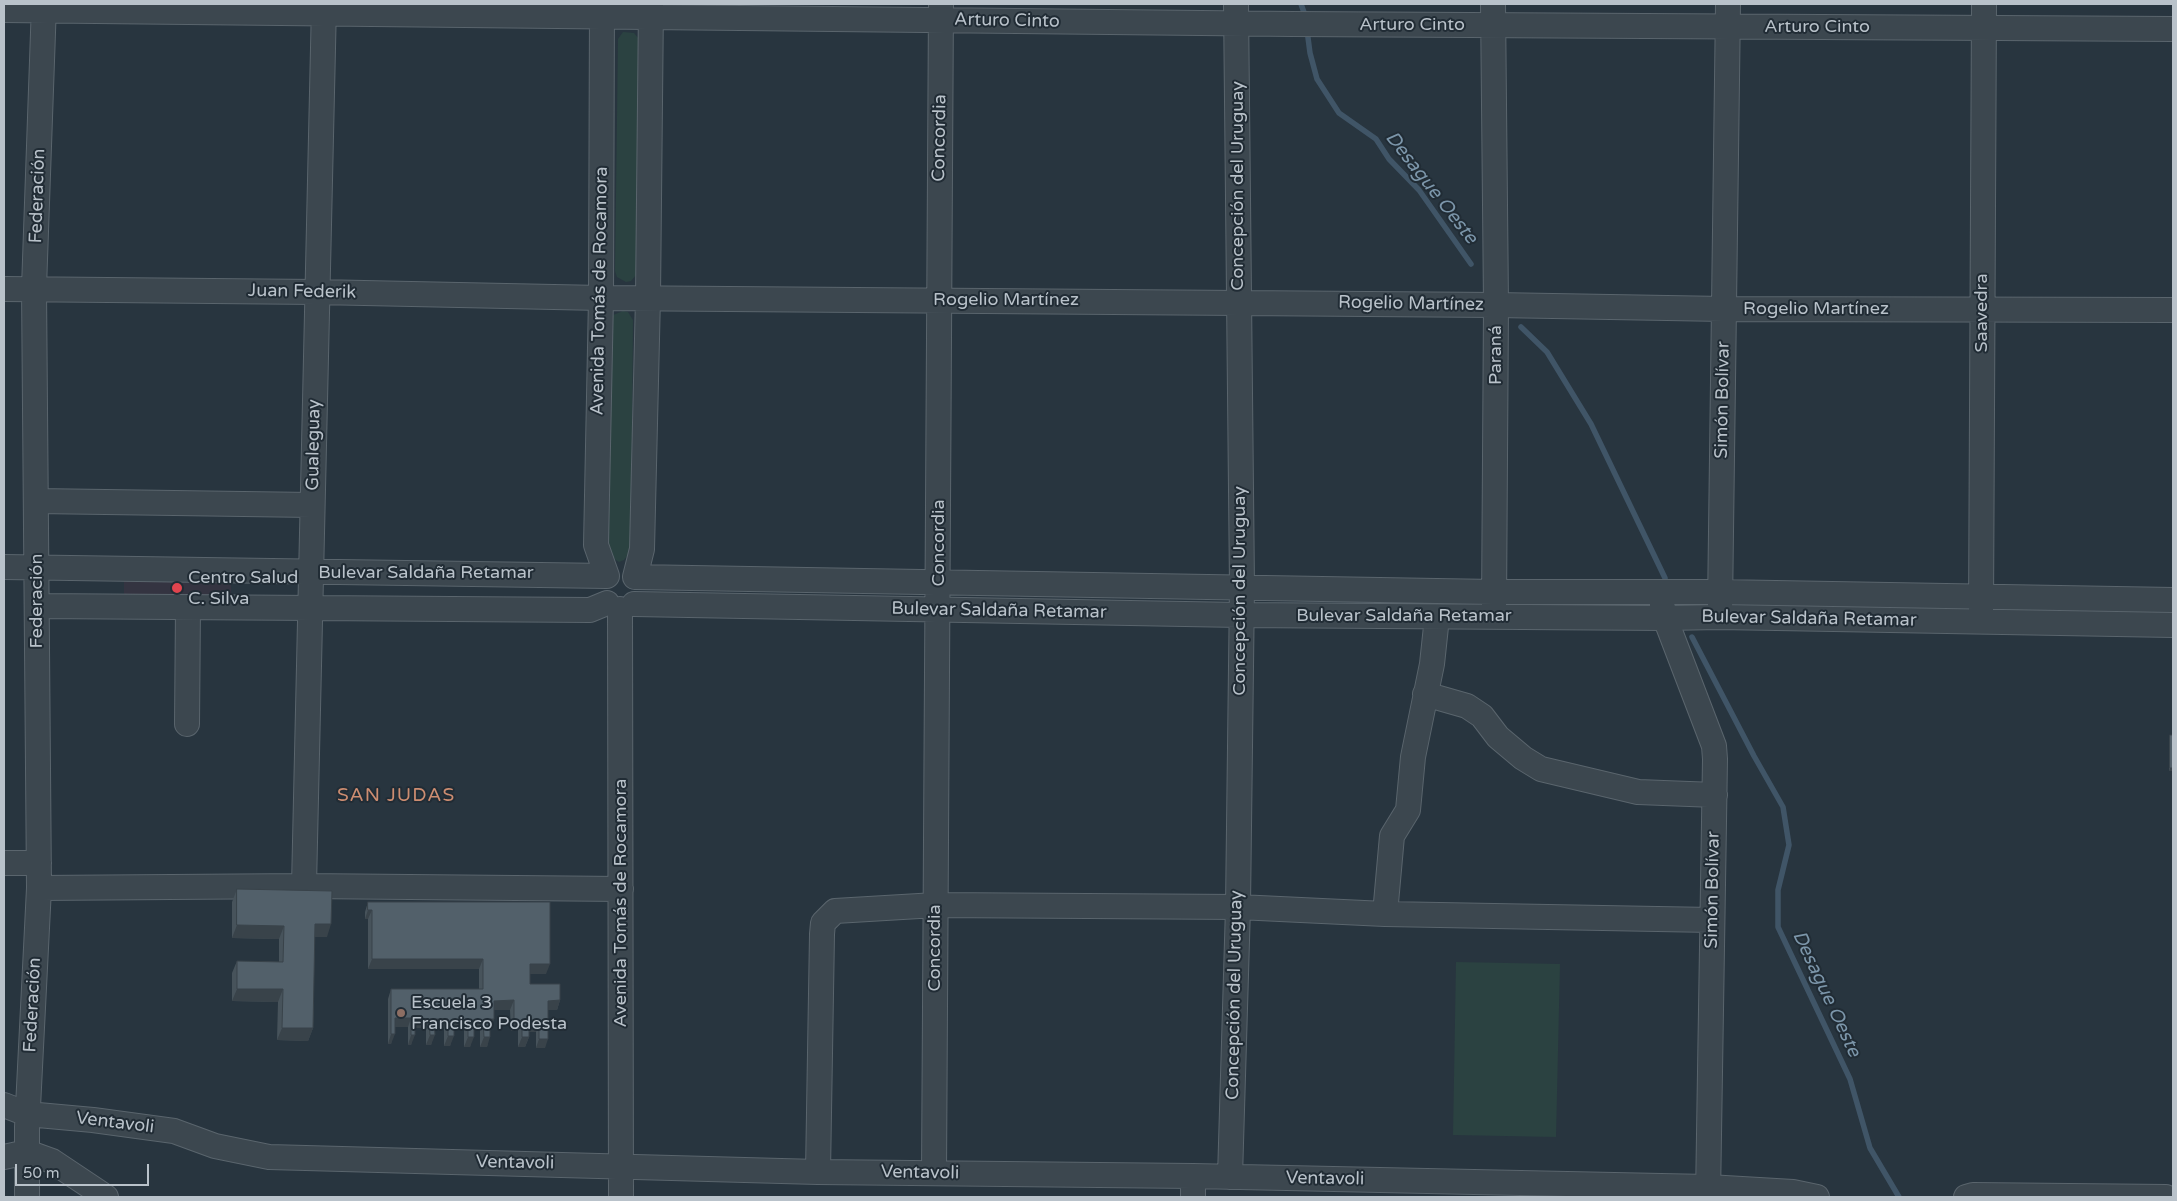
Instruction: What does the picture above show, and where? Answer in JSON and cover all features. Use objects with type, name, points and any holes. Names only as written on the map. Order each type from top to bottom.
[{"type":"street","name":"Saavedra","points":[[1980,622],[1984,4]]},
{"type":"street","name":"Arturo Cinto","points":[[4,10],[44,8],[324,8],[1236,14],[1293,24],[1493,14],[1728,15],[1984,28],[2173,29]]},
{"type":"street","name":"Federación","points":[[27,1197],[27,1114],[39,888],[34,288],[44,8]]},
{"type":"street","name":"Gualeguay","points":[[304,886],[324,8]]},
{"type":"street","name":"Avenida Tomás de Rocamora","points":[[602,10],[601,298],[596,545],[608,576]]},
{"type":"street","points":[[608,576],[601,590],[620,605],[640,591],[635,577],[642,549],[648,297],[651,10]]},
{"type":"street","name":"Concordia","points":[[934,1173],[939,610],[941,12]]},
{"type":"street","name":"Concepción del Uruguay","points":[[1230,1177],[1238,907],[1240,615],[1242,587],[1236,14]]},
{"type":"street","name":"Paraná","points":[[1493,14],[1496,305],[1494,617]]},
{"type":"street","name":"Simón Bolívar","points":[[1720,617],[1728,15]]},
{"type":"street","name":"Juan Federik","points":[[4,289],[317,292],[601,298],[648,297]]},
{"type":"street","name":"Rogelio Martínez","points":[[648,297],[1238,302],[1724,309],[1982,308],[2173,310]]},
{"type":"street","points":[[37,501],[312,505]]},
{"type":"street","name":"Bulevar Saldaña Retamar","points":[[4,567],[608,576],[621,571],[629,572],[635,577],[1494,592],[1719,592],[2173,600]]},
{"type":"street","name":"Simón Bolívar","points":[[1659,592],[1665,618],[1714,746],[1715,795],[1708,1192]]},
{"type":"street","name":"Avenida Tomás de Rocamora","points":[[620,605],[621,1197]]},
{"type":"street","name":"Bulevar Saldaña Retamar","points":[[38,606],[590,610],[620,605],[1240,615],[1720,617],[2173,625]]},
{"type":"street","points":[[187,724],[188,607]]},
{"type":"street","points":[[1385,914],[1392,836],[1408,810],[1413,757],[1432,664],[1437,617]]},
{"type":"street","points":[[1425,694],[1467,706],[1482,716],[1498,737],[1523,758],[1541,769],[1638,792],[1715,795]]},
{"type":"street","points":[[4,863],[39,863]]},
{"type":"street","points":[[39,888],[304,886],[621,889]]},
{"type":"street","points":[[818,1172],[823,923],[834,911],[936,905],[1238,907],[1385,914],[1712,920]]},
{"type":"street","name":"Ventavoli","points":[[4,1105],[27,1114],[93,1120],[174,1131],[215,1146],[268,1157],[621,1165],[818,1172],[934,1173],[1193,1186],[1230,1177],[1708,1192],[1792,1192],[1817,1197]]},
{"type":"street","points":[[4,1157],[27,1152],[52,1161],[106,1197]]},
{"type":"street","points":[[1966,1197],[1973,1195],[2166,1197]]},
{"type":"shaded area","name":"Centro Salud C. Silva","points":[[124,573],[231,576],[231,601],[124,600]]},
{"type":"green space","points":[[623,32],[634,33],[640,40],[637,274],[631,281],[626,282],[617,277],[615,271],[618,39]]},
{"type":"green space","points":[[623,311],[628,312],[633,320],[631,551],[624,560],[619,562],[611,557],[608,550],[611,319],[613,315]]},
{"type":"green space","points":[[1456,962],[1560,964],[1556,1137],[1453,1135]]},
{"type":"building","points":[[2170,735],[2173,735],[2173,768],[2170,768]]},
{"type":"building","points":[[237,889],[332,891],[331,924],[315,924],[313,1028],[282,1028],[283,989],[237,989],[237,961],[283,962],[284,926],[237,925]]},
{"type":"building","points":[[368,902],[550,902],[550,964],[530,964],[530,984],[560,984],[560,1000],[548,1001],[548,1039],[539,1039],[539,1023],[529,1023],[529,1037],[522,1037],[522,1021],[514,1021],[514,1000],[494,1001],[494,1019],[490,1019],[490,1037],[484,1037],[483,1021],[474,1021],[474,1037],[468,1037],[468,1020],[454,1020],[454,1036],[448,1036],[448,1019],[434,1019],[435,1035],[430,1035],[429,1019],[415,1019],[415,1035],[411,1035],[411,1018],[395,1018],[395,1034],[391,1034],[391,989],[483,989],[483,959],[372,959],[372,910],[368,910]]},
{"type":"waterway","name":"Desague Oeste","points":[[1301,4],[1306,18]]},
{"type":"waterway","name":"Desague Oeste","points":[[1307,30],[1310,53],[1317,79],[1339,113],[1376,139],[1389,159],[1419,190],[1471,264]]},
{"type":"waterway","name":"Desague Oeste","points":[[1521,327],[1547,352],[1591,424],[1665,578]]},
{"type":"waterway","name":"Desague Oeste","points":[[1692,637],[1783,807],[1789,845],[1778,890],[1778,927],[1850,1079],[1870,1148],[1899,1197]]},
{"type":"place","name":"Centro Salud C. Silva","points":[[177,588]]},
{"type":"place","name":"Escuela 3 Francisco Podesta","points":[[401,1013]]},
{"type":"district","name":"SAN JUDAS","points":[[396,796]]}]
